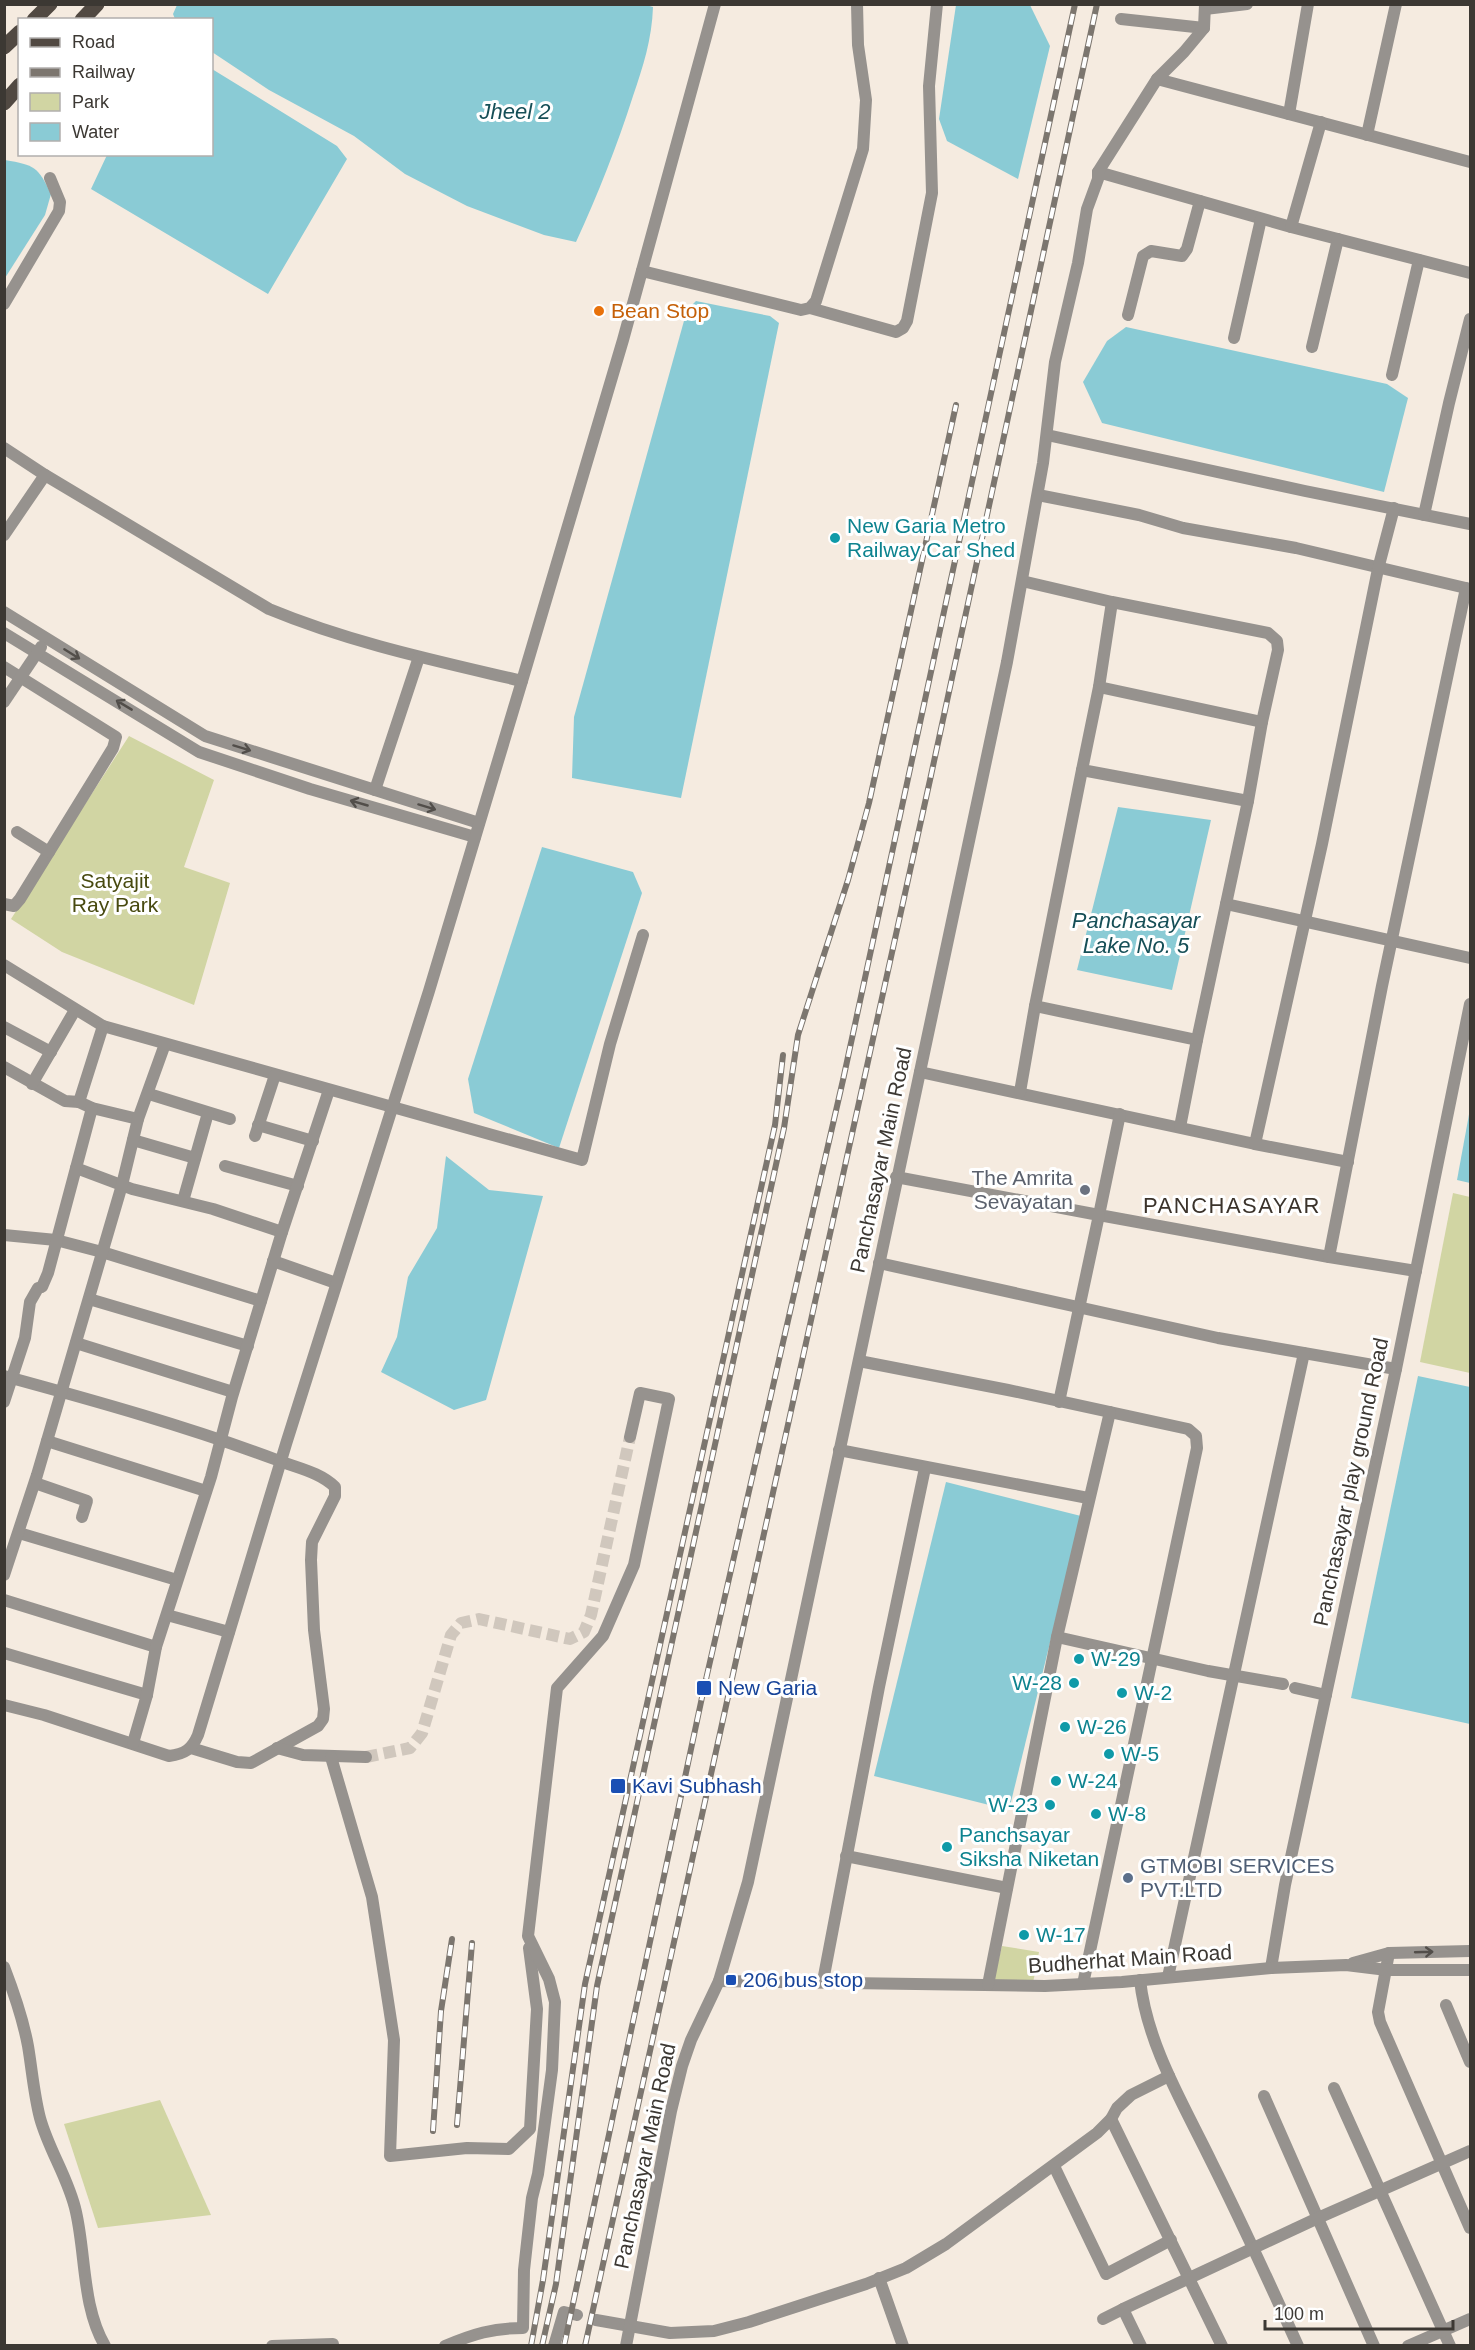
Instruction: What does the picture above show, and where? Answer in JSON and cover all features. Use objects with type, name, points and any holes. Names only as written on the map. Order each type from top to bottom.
[{"type":"main road","points":[[36,18],[50,4]]},
{"type":"main road","points":[[84,18],[97,4]]},
{"type":"main road","points":[[4,47],[18,35]]},
{"type":"main road","points":[[4,104],[18,87]]},
{"type":"street","points":[[4,1705],[44,1715],[169,1756],[178,1755],[191,1748],[198,1735],[280,1461],[522,681],[642,271],[715,4]]},
{"type":"street","points":[[810,308],[816,301],[827,269],[863,149],[866,100],[858,45],[857,4]]},
{"type":"street","points":[[642,271],[801,310],[810,308],[896,332],[903,328],[907,321],[932,193],[929,86],[937,4]]},
{"type":"street","points":[[1121,19],[1204,28],[1205,7],[1247,4]]},
{"type":"street","points":[[1289,114],[1308,4]]},
{"type":"street","points":[[1367,135],[1396,4]]},
{"type":"street","name":"Panchasayar Main Road","points":[[626,2346],[671,2111],[682,2066],[691,2040],[719,1980],[748,1882],[1022,581],[1038,495],[1055,362],[1088,209],[1098,179],[1098,172],[1157,79],[1204,28]]},
{"type":"street","points":[[1157,79],[1470,162]]},
{"type":"street","points":[[1291,227],[1322,122]]},
{"type":"street","points":[[1098,172],[1261,219],[1470,273]]},
{"type":"street","points":[[4,304],[59,211],[60,201],[50,178]]},
{"type":"street","points":[[1128,315],[1143,256],[1151,251],[1182,256],[1187,249],[1200,201]]},
{"type":"street","points":[[1234,338],[1261,219]]},
{"type":"street","points":[[1312,347],[1338,239]]},
{"type":"street","points":[[1392,375],[1419,260]]},
{"type":"street","points":[[1424,515],[1470,319]]},
{"type":"street","points":[[1047,435],[1305,492],[1470,524]]},
{"type":"street","points":[[4,448],[269,609],[316,627],[419,657],[522,681]]},
{"type":"street","points":[[4,535],[45,475]]},
{"type":"street","points":[[1038,495],[1139,515],[1183,528],[1296,548],[1378,569],[1468,588],[1329,1257]]},
{"type":"street","points":[[1255,1144],[1378,569],[1394,508]]},
{"type":"street","points":[[1022,581],[1112,602],[1268,633],[1276,641],[1278,651],[1180,1127]]},
{"type":"street","points":[[1020,1092],[1099,687],[1112,602]]},
{"type":"street","points":[[4,612],[205,736],[479,823]]},
{"type":"street","points":[[4,633],[199,752],[310,789],[475,837]]},
{"type":"street","points":[[4,702],[46,638]]},
{"type":"street","points":[[375,790],[419,657]]},
{"type":"street","points":[[4,667],[116,737],[113,748],[17,904],[14,906],[4,904]]},
{"type":"street","points":[[1099,687],[1262,722]]},
{"type":"street","points":[[143,717],[151,704]]},
{"type":"street","points":[[310,789],[316,770]]},
{"type":"street","points":[[1082,770],[1248,801]]},
{"type":"street","points":[[17,832],[49,852]]},
{"type":"street","points":[[1226,904],[1303,923],[1470,958]]},
{"type":"street","points":[[7,970],[103,1026],[582,1160],[610,1044],[643,935]]},
{"type":"street","name":"Panchasayar play ground Road","points":[[1271,1968],[1285,1885],[1396,1369],[1470,1004]]},
{"type":"street","points":[[1035,1006],[1197,1040]]},
{"type":"street","points":[[32,1084],[75,1010]]},
{"type":"street","points":[[79,1102],[103,1026]]},
{"type":"street","points":[[4,1027],[51,1052]]},
{"type":"street","points":[[4,1575],[35,1483],[122,1185],[138,1119],[149,1094],[165,1044]]},
{"type":"street","points":[[4,1067],[65,1101],[79,1102],[92,1108],[138,1119]]},
{"type":"street","points":[[920,1072],[1348,1162]]},
{"type":"street","points":[[275,1075],[256,1131],[313,1141]]},
{"type":"street","points":[[133,1743],[147,1695],[156,1647],[206,1491],[233,1392],[282,1232],[329,1090]]},
{"type":"street","points":[[149,1094],[230,1119]]},
{"type":"street","points":[[4,1402],[8,1377],[25,1338],[30,1302],[38,1288],[42,1287],[92,1108]]},
{"type":"street","points":[[183,1201],[208,1113]]},
{"type":"street","points":[[1059,1402],[1120,1114]]},
{"type":"street","points":[[133,1140],[195,1158]]},
{"type":"street","points":[[225,1166],[298,1186]]},
{"type":"street","points":[[76,1168],[122,1185],[183,1201],[282,1232]]},
{"type":"street","points":[[897,1177],[1416,1271]]},
{"type":"street","points":[[4,1235],[56,1240],[261,1301]]},
{"type":"street","points":[[273,1261],[336,1283]]},
{"type":"street","points":[[879,1263],[1218,1338],[1396,1369]]},
{"type":"street","points":[[89,1299],[248,1347]]},
{"type":"street","points":[[76,1343],[233,1392]]},
{"type":"street","points":[[1168,1977],[1304,1353]]},
{"type":"street","points":[[859,1361],[1188,1429],[1196,1436],[1197,1448],[1083,1984]]},
{"type":"street","points":[[8,1377],[220,1438],[327,1479],[335,1487],[335,1496],[312,1542],[311,1560],[314,1630],[324,1709],[323,1719],[310,1731],[251,1763],[237,1762],[191,1748]]},
{"type":"street","points":[[331,1757],[372,1897],[393,2029],[390,2156],[467,2148],[509,2149],[530,2129],[537,2009],[528,1936],[557,1688],[603,1636],[634,1565],[669,1399],[640,1393],[630,1437]]},
{"type":"street","points":[[988,1985],[1057,1637],[1110,1412]]},
{"type":"street","points":[[47,1441],[104,1461],[206,1491]]},
{"type":"street","points":[[839,1450],[1089,1498]]},
{"type":"street","points":[[823,1981],[846,1856],[925,1468]]},
{"type":"street","points":[[35,1483],[87,1501],[82,1517]]},
{"type":"street","points":[[19,1533],[177,1580]]},
{"type":"street","points":[[4,1600],[156,1647]]},
{"type":"street","points":[[167,1615],[229,1632]]},
{"type":"street","points":[[1057,1637],[1326,1695]]},
{"type":"street","points":[[4,1653],[147,1695]]},
{"type":"street","points":[[277,1748],[303,1755],[366,1756]]},
{"type":"street","points":[[846,1856],[1007,1888]]},
{"type":"street","points":[[445,2346],[468,2337],[507,2327],[523,2328],[524,2270],[532,2198],[538,2174],[552,2070],[555,2002],[549,1978],[528,1936]]},
{"type":"street","points":[[1346,1965],[1389,1953],[1470,1951]]},
{"type":"street","points":[[1389,1953],[1378,2012],[1380,2022],[1470,2228]]},
{"type":"street","name":"Budherhat Main Road","points":[[719,1980],[1045,1986],[1271,1968],[1346,1965],[1387,1970],[1470,1970]]},
{"type":"street","points":[[4,1967],[17,2001],[28,2044],[40,2119],[62,2169],[76,2211],[91,2311],[105,2346]]},
{"type":"street","points":[[1140,1980],[1149,2020],[1169,2076],[1254,2248],[1298,2346]]},
{"type":"street","points":[[1446,2005],[1470,2062]]},
{"type":"street","points":[[597,2320],[670,2333],[714,2331],[824,2299],[906,2268],[946,2244],[1097,2133],[1131,2095],[1169,2076]]},
{"type":"street","points":[[1334,2088],[1450,2346]]},
{"type":"street","points":[[1264,2096],[1374,2346]]},
{"type":"street","points":[[1111,2120],[1222,2346]]},
{"type":"street","points":[[1103,2319],[1318,2218],[1470,2151]]},
{"type":"street","points":[[1054,2166],[1106,2274],[1171,2240]]},
{"type":"street","points":[[879,2278],[903,2346]]},
{"type":"street","points":[[1123,2309],[1141,2346]]},
{"type":"street","points":[[554,2346],[564,2312],[577,2315]]},
{"type":"street","points":[[1408,2346],[1470,2319]]},
{"type":"street","points":[[272,2346],[333,2344]]},
{"type":"green space","name":"Satyajit Ray Park","points":[[129,736],[214,780],[184,867],[230,883],[194,1005],[62,952],[11,919]]},
{"type":"green space","points":[[1453,1193],[1470,1197],[1470,1373],[1420,1362]]},
{"type":"green space","points":[[1002,1946],[1039,1952],[1033,1983],[993,1982]]},
{"type":"green space","points":[[160,2100],[211,2215],[98,2228],[64,2124]]},
{"type":"water","name":"Jheel 2","points":[[177,5],[646,5],[653,7],[649,42],[637,85],[607,170],[576,242],[544,235],[467,206],[405,174],[354,136],[269,90],[213,53],[213,18],[175,18],[173,14]]},
{"type":"water","points":[[956,5],[1030,5],[1050,46],[1018,179],[947,141],[939,119]]},
{"type":"water","points":[[213,70],[337,146],[347,159],[268,294],[91,189],[107,156],[213,156]]},
{"type":"water","points":[[5,160],[34,169],[43,178],[51,194],[45,215],[5,278]]},
{"type":"water","points":[[696,301],[770,316],[779,323],[681,798],[572,778],[574,717],[687,310]]},
{"type":"water","points":[[1126,327],[1387,384],[1408,398],[1384,492],[1102,423],[1083,382],[1107,341]]},
{"type":"water","name":"Panchasayar Lake No. 5","points":[[1118,807],[1211,820],[1172,990],[1077,970]]},
{"type":"water","points":[[542,847],[633,872],[642,893],[559,1148],[474,1113],[468,1079]]},
{"type":"water","points":[[1470,1109],[1470,1183],[1457,1180]]},
{"type":"water","points":[[446,1156],[489,1190],[543,1196],[486,1400],[454,1410],[381,1372],[397,1337],[408,1277],[437,1228]]},
{"type":"water","points":[[1418,1376],[1470,1387],[1470,1724],[1351,1698]]},
{"type":"water","points":[[946,1482],[1081,1516],[1009,1810],[874,1776]]},
{"type":"tunnel","points":[[366,1757],[410,1748],[422,1733],[451,1635],[461,1623],[479,1619],[570,1639],[584,1632],[591,1615],[630,1437]]},
{"type":"railway","points":[[564,2346],[704,1688],[843,1080],[1075,4]]},
{"type":"railway","points":[[585,2346],[930,780],[1097,4]]},
{"type":"railway","points":[[542,2346],[556,2284],[597,1986],[784,1128],[798,1035],[848,880],[869,803],[956,405]]},
{"type":"railway","points":[[531,2346],[543,2280],[585,1984],[775,1125],[783,1055]]},
{"type":"railway","points":[[433,2131],[441,2011],[452,1939]]},
{"type":"railway","points":[[457,2125],[472,1943]]},
{"type":"place","name":"Bean Stop","points":[[599,311]]},
{"type":"place","name":"New Garia Metro Railway Car Shed","points":[[835,538]]},
{"type":"place","name":"The Amrita Sevayatan","points":[[1085,1190]]},
{"type":"place","name":"W-29","points":[[1079,1659]]},
{"type":"place","name":"W-28","points":[[1074,1683]]},
{"type":"place","name":"New Garia","points":[[704,1688]]},
{"type":"place","name":"W-2","points":[[1122,1693]]},
{"type":"place","name":"W-26","points":[[1065,1727]]},
{"type":"place","name":"W-5","points":[[1109,1754]]},
{"type":"place","name":"W-24","points":[[1056,1781]]},
{"type":"place","name":"Kavi Subhash","points":[[618,1786]]},
{"type":"place","name":"W-23","points":[[1050,1805]]},
{"type":"place","name":"W-8","points":[[1096,1814]]},
{"type":"place","name":"Panchsayar Siksha Niketan","points":[[947,1847]]},
{"type":"place","name":"GTMOBI SERVICES PVT.LTD","points":[[1128,1878]]},
{"type":"place","name":"W-17","points":[[1024,1935]]},
{"type":"place","name":"206 bus stop","points":[[731,1980]]},
{"type":"district","name":"PANCHASAYAR","points":[[1232,1205]]}]
